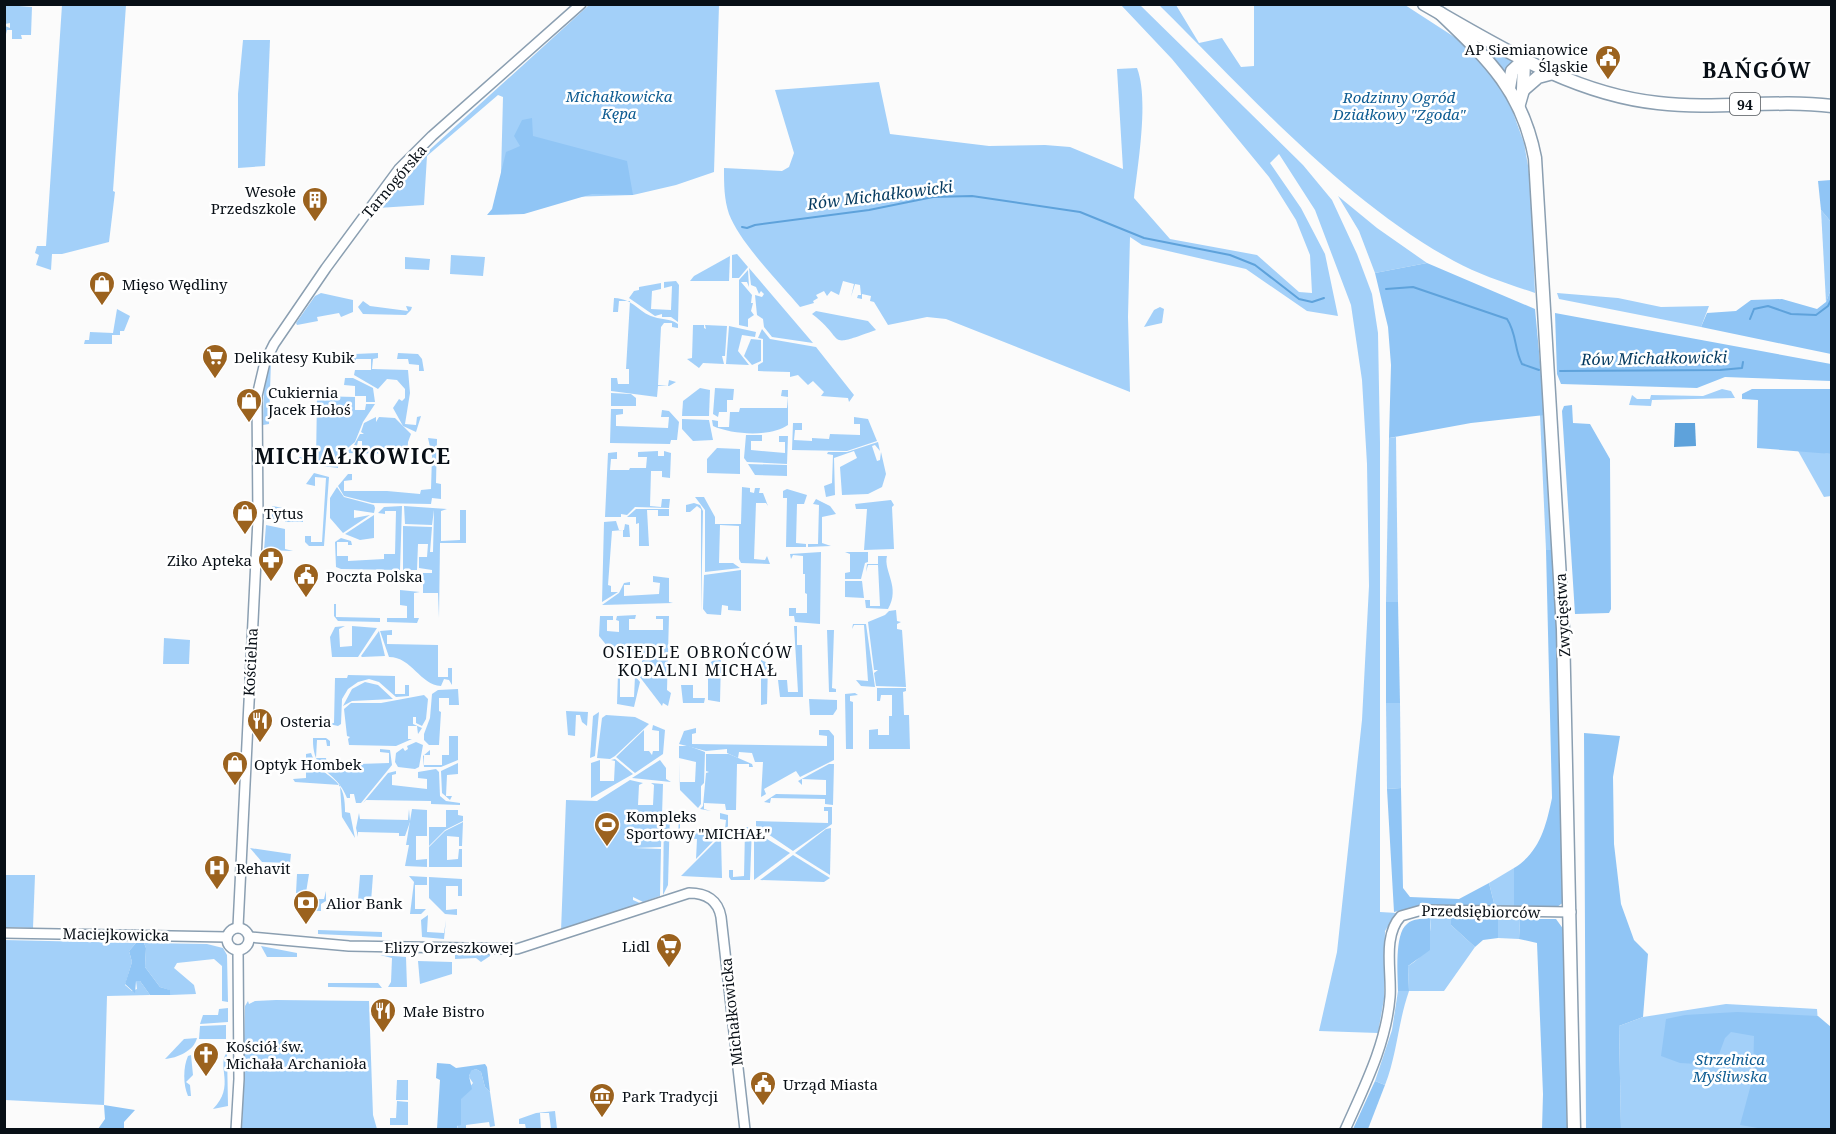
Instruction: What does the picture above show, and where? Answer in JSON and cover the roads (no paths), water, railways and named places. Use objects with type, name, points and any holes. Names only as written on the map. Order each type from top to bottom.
[{"type":"main road","name":"94","points":[[1424,4],[1524,60],[1616,96],[1683,106],[1796,103],[1832,106]]},
{"type":"main road","name":"Zwycięstwa","points":[[1440,14],[1494,66],[1519,104],[1532,141],[1536,169],[1563,629],[1574,1130]]},
{"type":"main road","points":[[1509,88],[1512,71],[1524,60]]},
{"type":"main road","points":[[1519,104],[1523,90],[1524,60]]},
{"type":"main road","points":[[1523,90],[1538,77],[1553,73]]},
{"type":"street","name":"Tarnogórska","points":[[257,396],[263,368],[274,344],[326,268],[399,169],[432,136],[581,4]]},
{"type":"street","name":"Kościelna","points":[[238,927],[258,519],[257,396]]},
{"type":"street","name":"Elizy Orzeszkowej","points":[[249,936],[349,946],[518,948],[689,893],[711,898]]},
{"type":"street","name":"Michałkowicka","points":[[711,898],[719,909],[721,917],[745,1130]]},
{"type":"street","name":"Przedsiębiorców","points":[[1345,1130],[1374,1066],[1384,1033],[1390,998],[1391,934],[1401,916],[1422,910],[1571,912]]},
{"type":"street","points":[[238,927],[246,930],[249,936],[245,948],[238,950],[229,946],[227,937],[229,931],[238,927]]},
{"type":"street","name":"Maciejkowicka","points":[[4,933],[227,937]]},
{"type":"street","points":[[236,1130],[239,1068],[238,950]]},
{"type":"waterway","name":"Rów Michałkowicki","points":[[742,227],[869,210],[933,197],[972,196],[1080,212],[1144,238],[1230,255],[1255,265],[1299,299],[1312,302],[1324,298]]},
{"type":"waterway","name":"Rów Michałkowicki","points":[[1386,289],[1413,287],[1507,319],[1522,364],[1539,370]]},
{"type":"waterway","name":"Rów Michałkowicki","points":[[1750,319],[1754,309],[1768,306],[1791,314],[1816,315],[1828,306],[1832,298]]},
{"type":"waterway","name":"Rów Michałkowicki","points":[[1560,371],[1720,370],[1742,368],[1743,362]]},
{"type":"place","name":"AP Siemianowice Śląskie","points":[[1608,81]]},
{"type":"place","name":"Wesołe Przedszkole","points":[[315,223]]},
{"type":"place","name":"Mięso Wędliny","points":[[102,307]]},
{"type":"place","name":"Delikatesy Kubik","points":[[215,380]]},
{"type":"place","name":"Cukiernia Jacek Hołoś","points":[[249,424]]},
{"type":"place","name":"Tytus","points":[[245,536]]},
{"type":"place","name":"Ziko Apteka","points":[[271,583]]},
{"type":"place","name":"Poczta Polska","points":[[306,599]]},
{"type":"place","name":"Osteria","points":[[260,744]]},
{"type":"place","name":"Optyk Hombek","points":[[235,787]]},
{"type":"place","name":"Kompleks Sportowy \"MICHAŁ\"","points":[[607,848]]},
{"type":"place","name":"Rehavit","points":[[217,891]]},
{"type":"place","name":"Alior Bank","points":[[306,926]]},
{"type":"place","name":"Lidl","points":[[669,969]]},
{"type":"place","name":"Małe Bistro","points":[[383,1034]]},
{"type":"place","name":"Kościół św. Michała Archanioła","points":[[206,1078]]},
{"type":"place","name":"Urząd Miasta","points":[[763,1107]]},
{"type":"place","name":"Park Tradycji","points":[[602,1119]]},
{"type":"district","name":"BAŃGÓW","points":[[1757,70]]},
{"type":"district","name":"MICHAŁKOWICE","points":[[353,456]]},
{"type":"district","name":"OSIEDLE OBROŃCÓW KOPALNI MICHAŁ","points":[[698,661]]},
{"type":"park label","name":"Michałkowicka Kępa","points":[[619,104]]},
{"type":"park label","name":"Rodzinny Ogród Działkowy \"Zgoda\"","points":[[1399,106]]},
{"type":"park label","name":"Strzelnica Myśliwska","points":[[1730,1068]]}]
